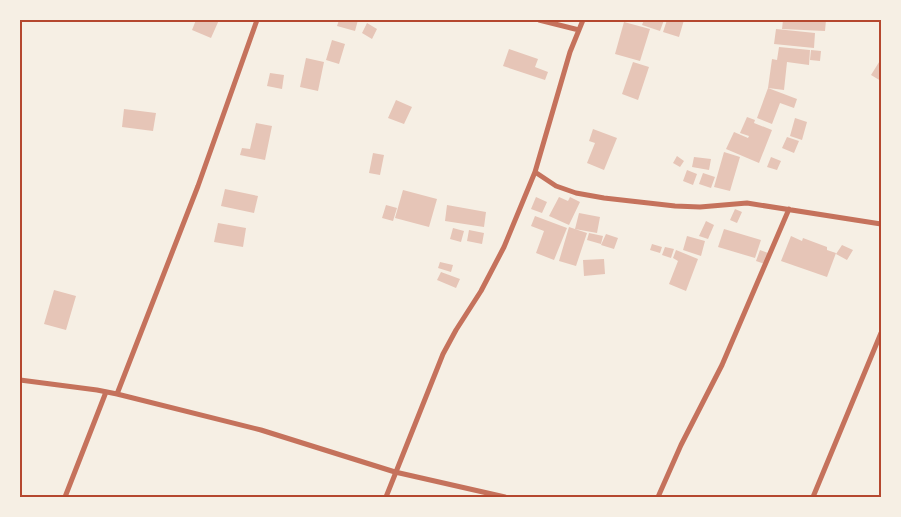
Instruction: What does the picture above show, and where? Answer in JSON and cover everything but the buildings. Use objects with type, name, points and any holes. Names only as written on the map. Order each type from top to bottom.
[{"type":"street","points":[[117,394],[198,186],[257,20]]},
{"type":"street","points":[[539,20],[579,30]]},
{"type":"street","points":[[386,497],[443,354],[481,291],[500,254],[535,172],[570,52],[583,20]]},
{"type":"street","points":[[535,172],[556,186],[576,193],[604,198],[700,207],[747,203],[881,224]]},
{"type":"street","points":[[658,497],[681,445],[722,365],[789,209]]},
{"type":"street","points":[[813,497],[881,333]]},
{"type":"street","points":[[20,380],[117,394],[261,430],[395,472],[505,497]]},
{"type":"street","points":[[65,497],[106,392]]}]
